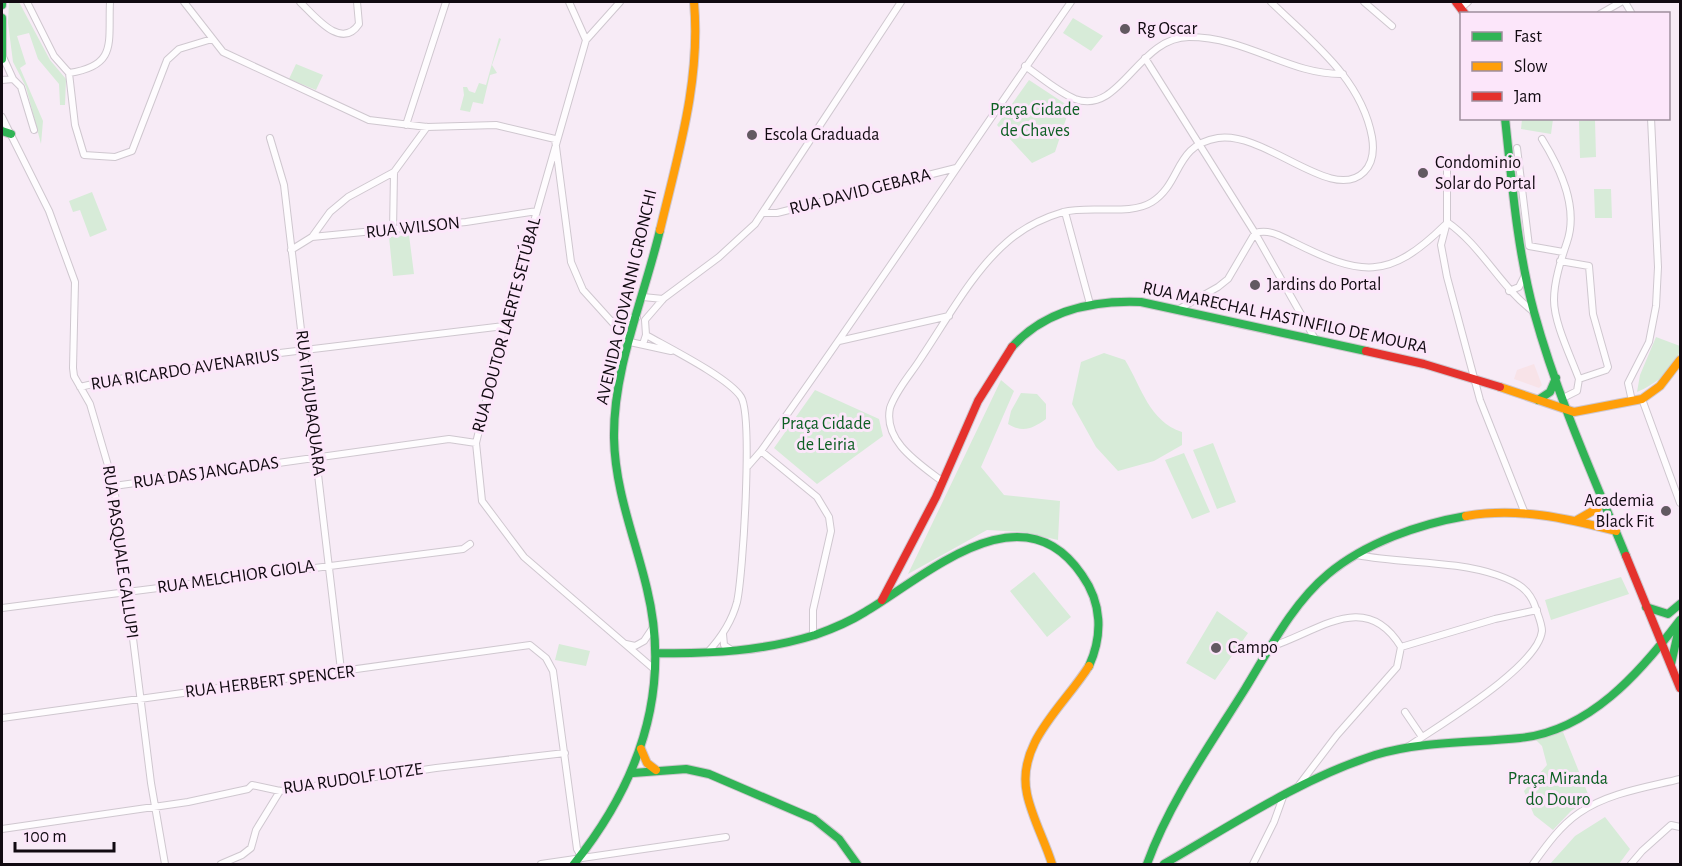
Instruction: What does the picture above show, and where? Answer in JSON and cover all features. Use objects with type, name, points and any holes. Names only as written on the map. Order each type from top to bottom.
[{"type":"street","points":[[27,2],[54,56],[69,73],[75,125],[84,155],[107,157],[126,155],[135,146],[167,60],[179,49],[212,39]]},
{"type":"street","points":[[69,73],[89,70],[101,64],[107,54],[110,2]]},
{"type":"street","points":[[184,2],[223,52],[369,120],[427,128],[496,125],[550,137],[556,141],[575,274],[588,297],[613,321],[630,342],[671,351]]},
{"type":"street","points":[[300,2],[328,29],[339,35],[350,33],[359,24],[357,2]]},
{"type":"street","points":[[406,125],[446,2]]},
{"type":"street","points":[[568,2],[586,40]]},
{"type":"street","name":"RUA DOUTOR LAERTE SETÚBAL","points":[[620,2],[586,40],[504,326],[476,443],[482,501],[494,520],[524,557],[655,669]]},
{"type":"street","name":"AVENIDA GIOVANNI GRONCHI","points":[[578,860],[617,808],[633,773],[641,749],[655,669],[657,653],[654,626],[616,470],[616,409],[630,342],[690,112],[697,58],[694,2]]},
{"type":"street","points":[[643,344],[646,335],[645,320],[664,298],[719,257],[750,230],[763,213],[901,2]]},
{"type":"street","points":[[748,466],[761,451],[906,246],[956,168],[1071,2]]},
{"type":"street","points":[[943,482],[897,442],[890,428],[889,413],[892,401],[987,262],[1007,242],[1032,225],[1065,212],[1094,207],[1131,208],[1151,203],[1167,190],[1181,160],[1199,144],[1224,137],[1245,139],[1330,180],[1340,182],[1357,177],[1368,167],[1373,143],[1367,114],[1355,90],[1271,2]]},
{"type":"street","points":[[1364,2],[1392,26]]},
{"type":"street","points":[[1604,12],[1623,2]]},
{"type":"street","points":[[2,18],[2,58],[13,79],[21,87],[34,130]]},
{"type":"street","points":[[1026,66],[1069,96],[1092,101],[1115,90],[1154,48],[1172,39],[1199,37],[1250,47],[1304,70],[1343,75]]},
{"type":"street","points":[[1145,58],[1254,233],[1315,339]]},
{"type":"street","points":[[2,80],[13,79]]},
{"type":"street","name":"RUA PASQUALE GALLUPI","points":[[2,117],[6,132],[49,211],[75,282],[72,358],[75,376],[97,426],[114,486],[140,699],[165,864]]},
{"type":"street","points":[[1505,120],[1517,231],[1534,312],[1567,411],[1645,607],[1680,688]]},
{"type":"street","points":[[1632,401],[1628,383],[1649,342],[1656,306],[1658,267],[1652,120]]},
{"type":"street","points":[[312,237],[330,212],[343,201],[394,172],[427,128]]},
{"type":"street","name":"RUA ITAJUBAQUARA","points":[[270,138],[284,185],[341,670]]},
{"type":"street","points":[[1542,139],[1553,157],[1567,192],[1570,228],[1560,261],[1554,300],[1579,379],[1577,391],[1563,398]]},
{"type":"street","points":[[1517,148],[1529,246],[1563,252]]},
{"type":"street","points":[[1447,164],[1448,222],[1441,245],[1473,378],[1524,511]]},
{"type":"street","name":"RUA DAVID GEBARA","points":[[763,213],[777,213],[956,168]]},
{"type":"street","points":[[393,231],[394,172]]},
{"type":"street","name":"RUA WILSON","points":[[291,250],[312,237],[393,231],[537,211]]},
{"type":"street","points":[[1065,212],[1090,304]]},
{"type":"street","points":[[1448,222],[1463,236],[1509,291],[1534,312]]},
{"type":"street","points":[[1179,309],[1218,287],[1227,279],[1254,233],[1263,231],[1276,234],[1335,263],[1372,267],[1387,265],[1408,255],[1448,222]]},
{"type":"street","points":[[1560,261],[1588,266],[1593,314],[1608,367],[1606,370],[1579,379]]},
{"type":"street","points":[[1509,291],[1521,284],[1525,272]]},
{"type":"street","points":[[643,297],[664,298]]},
{"type":"street","name":"RUA MARECHAL HASTINFILO DE MOURA","points":[[882,600],[943,482],[980,401],[1009,351],[1028,331],[1040,324],[1090,304],[1113,299],[1179,309],[1315,339],[1473,378],[1567,411],[1582,412],[1642,399],[1660,386],[1680,360]]},
{"type":"street","points":[[838,342],[950,316]]},
{"type":"street","points":[[613,321],[637,317]]},
{"type":"street","name":"RUA RICARDO AVENARIUS","points":[[80,387],[109,380],[230,363],[255,356],[504,326]]},
{"type":"street","points":[[646,335],[729,382],[742,398],[747,413],[748,466],[738,593],[732,615],[723,633],[704,655]]},
{"type":"street","points":[[1538,400],[1550,392],[1556,378]]},
{"type":"street","points":[[1642,399],[1680,503]]},
{"type":"street","points":[[1554,406],[1573,426]]},
{"type":"street","name":"RUA DAS JANGADAS","points":[[114,486],[449,440],[476,443]]},
{"type":"street","points":[[761,451],[817,497],[829,517],[831,531],[812,619],[813,635]]},
{"type":"street","points":[[1576,520],[1598,508],[1602,499]]},
{"type":"street","points":[[1147,864],[1161,826],[1272,646],[1308,593],[1332,570],[1372,546],[1446,518],[1471,513],[1524,511],[1576,520],[1616,531]]},
{"type":"street","points":[[657,653],[704,655],[738,652],[785,644],[813,635],[861,615],[967,548],[1004,537],[1029,538],[1063,553],[1082,572],[1090,588],[1099,619],[1095,653],[1082,677],[1033,747],[1027,763],[1025,775],[1029,797],[1052,864]]},
{"type":"street","name":"RUA MELCHIOR GIOLA","points":[[2,608],[330,564],[392,559],[463,549],[470,544]]},
{"type":"street","points":[[1357,555],[1383,560],[1444,564],[1498,575],[1525,588],[1532,596],[1537,610],[1542,631],[1539,640],[1516,670],[1407,748]]},
{"type":"street","points":[[898,570],[900,577],[910,584]]},
{"type":"street","points":[[1645,607],[1668,614],[1680,604]]},
{"type":"street","points":[[1401,647],[1496,619],[1537,610]]},
{"type":"street","points":[[1272,646],[1309,633],[1333,620],[1353,616],[1386,628],[1401,647],[1397,667],[1337,735],[1295,791]]},
{"type":"street","points":[[1164,864],[1333,771],[1376,755],[1407,748],[1530,736],[1569,726],[1602,702],[1680,622]]},
{"type":"street","points":[[1671,667],[1680,622]]},
{"type":"street","points":[[624,643],[635,646],[644,641],[654,626]]},
{"type":"street","points":[[723,633],[723,641],[728,650],[738,652]]},
{"type":"street","name":"RUA HERBERT SPENCER","points":[[2,718],[341,670],[363,670],[523,645],[537,649],[548,661],[553,671],[565,753]]},
{"type":"street","points":[[1405,712],[1422,737]]},
{"type":"street","points":[[641,749],[648,763],[656,770]]},
{"type":"street","points":[[565,753],[578,860]]},
{"type":"street","name":"RUA RUDOLF LOTZE","points":[[2,829],[155,807],[239,791],[252,785],[280,791],[436,768],[565,753]]},
{"type":"street","points":[[633,773],[656,770],[697,771],[814,819],[839,839],[857,864]]},
{"type":"street","points":[[1533,864],[1557,832],[1580,812],[1635,790],[1680,779]]},
{"type":"street","points":[[221,864],[252,848],[256,830],[280,791]]},
{"type":"street","points":[[1252,864],[1274,822],[1283,797]]},
{"type":"street","points":[[1631,864],[1671,825],[1680,827]]},
{"type":"street","points":[[541,864],[726,837]]},
{"type":"shaded area","points":[[1534,364],[1542,385],[1539,388],[1514,379],[1517,370]]},
{"type":"green space","points":[[9,2],[19,2],[50,60],[66,79],[65,105],[60,105],[59,84],[38,59],[29,33],[17,36],[26,64],[20,68],[43,121],[41,144],[26,87],[13,62],[8,23]]},
{"type":"green space","points":[[1073,18],[1103,36],[1091,51],[1063,33]]},
{"type":"green space","points":[[499,38],[501,39],[492,65],[497,73],[490,75],[483,104],[473,102],[470,112],[460,110],[464,95],[463,87],[475,93],[479,83],[486,85]]},
{"type":"green space","points":[[296,64],[323,75],[316,90],[289,79]]},
{"type":"green space","name":"Praça Cidade de Chaves","points":[[1029,80],[1070,107],[1055,152],[1032,163],[997,125]]},
{"type":"green space","points":[[1522,120],[1553,120],[1551,134],[1521,129]]},
{"type":"green space","points":[[1595,120],[1596,157],[1580,158],[1579,121]]},
{"type":"green space","points":[[1594,189],[1611,189],[1612,218],[1595,218]]},
{"type":"green space","points":[[92,192],[107,230],[90,237],[80,210],[73,212],[69,201]]},
{"type":"green space","points":[[409,235],[414,274],[393,276],[389,237]]},
{"type":"green space","points":[[1656,337],[1680,346],[1679,354],[1665,374],[1637,392],[1640,375]]},
{"type":"green space","points":[[1104,353],[1125,360],[1154,412],[1171,427],[1182,432],[1182,445],[1154,461],[1118,471],[1096,447],[1072,404],[1081,362]]},
{"type":"green space","points":[[1001,380],[1014,391],[981,467],[1004,495],[1060,501],[1058,540],[1023,532],[987,530],[908,574]]},
{"type":"green space","name":"Praça Cidade de Leiria","points":[[815,390],[879,419],[883,436],[817,484],[774,448]]},
{"type":"green space","points":[[1021,393],[1037,394],[1046,404],[1046,419],[1027,429],[1008,424],[1011,411]]},
{"type":"green space","points":[[1213,443],[1236,502],[1217,509],[1193,450]]},
{"type":"green space","points":[[1184,453],[1210,512],[1192,519],[1165,460]]},
{"type":"green space","points":[[1034,572],[1071,617],[1047,637],[1010,591]]},
{"type":"green space","points":[[1621,577],[1629,594],[1551,620],[1545,600]]},
{"type":"green space","name":"Campo","points":[[1217,611],[1248,633],[1215,680],[1186,663]]},
{"type":"green space","points":[[559,644],[590,651],[586,666],[555,660]]},
{"type":"green space","name":"Praça Miranda do Douro","points":[[1563,732],[1590,799],[1571,811],[1553,830],[1534,815],[1524,791],[1547,765],[1542,746],[1535,739]]},
{"type":"green space","points":[[1605,817],[1630,849],[1619,864],[1550,864],[1575,836]]},
{"type":"traffic: fast","points":[[2,18],[2,59]]},
{"type":"traffic: fast","points":[[1505,120],[1519,240],[1534,312],[1565,405],[1626,556]]},
{"type":"traffic: fast","points":[[2,131],[11,134]]},
{"type":"traffic: fast","points":[[574,864],[616,802],[632,769],[644,735],[652,700],[655,664],[654,627],[647,589],[622,496],[614,438],[615,412],[624,359],[660,230]]},
{"type":"traffic: fast","points":[[1012,347],[1039,324],[1071,310],[1105,303],[1141,302],[1366,351]]},
{"type":"traffic: fast","points":[[1538,400],[1550,392],[1556,378]]},
{"type":"traffic: fast","points":[[1147,864],[1179,796],[1282,628],[1303,599],[1328,574],[1376,544],[1430,524],[1466,516]]},
{"type":"traffic: fast","points":[[657,653],[697,653],[756,648],[815,635],[859,616],[945,561],[974,547],[1003,538],[1031,538],[1058,550],[1082,575],[1094,597],[1098,631],[1097,643],[1089,666]]},
{"type":"traffic: fast","points":[[1646,607],[1668,614],[1680,604]]},
{"type":"traffic: fast","points":[[1164,864],[1293,790],[1375,755],[1410,747],[1520,738],[1545,733],[1568,724],[1590,712],[1630,679],[1680,620]]},
{"type":"traffic: fast","points":[[1671,664],[1680,624]]},
{"type":"traffic: fast","points":[[633,773],[686,769],[709,774],[814,819],[839,839],[857,864]]},
{"type":"traffic: slow","points":[[660,230],[681,145],[691,89],[694,60],[694,2]]},
{"type":"traffic: slow","points":[[1500,387],[1574,412],[1642,399],[1660,386],[1680,360]]},
{"type":"traffic: slow","points":[[1577,520],[1598,508],[1602,499]]},
{"type":"traffic: slow","points":[[1466,516],[1523,513],[1560,518],[1616,531]]},
{"type":"traffic: slow","points":[[1052,864],[1032,812],[1025,775],[1035,742],[1044,726],[1089,666]]},
{"type":"traffic: slow","points":[[641,749],[647,763],[656,770]]},
{"type":"traffic: jam","points":[[1456,2],[1464,12]]},
{"type":"traffic: jam","points":[[882,600],[936,497],[978,401],[1012,347]]},
{"type":"traffic: jam","points":[[1366,351],[1424,364],[1500,387]]},
{"type":"traffic: jam","points":[[1626,556],[1680,688]]},
{"type":"place","name":"Rg Oscar","points":[[1125,29]]},
{"type":"place","name":"Escola Graduada","points":[[752,135]]},
{"type":"place","name":"Condominio Solar do Portal","points":[[1423,173]]},
{"type":"place","name":"Jardins do Portal","points":[[1255,285]]},
{"type":"place","name":"Academia Black Fit","points":[[1666,511]]},
{"type":"place","name":"Campo","points":[[1216,648]]}]
